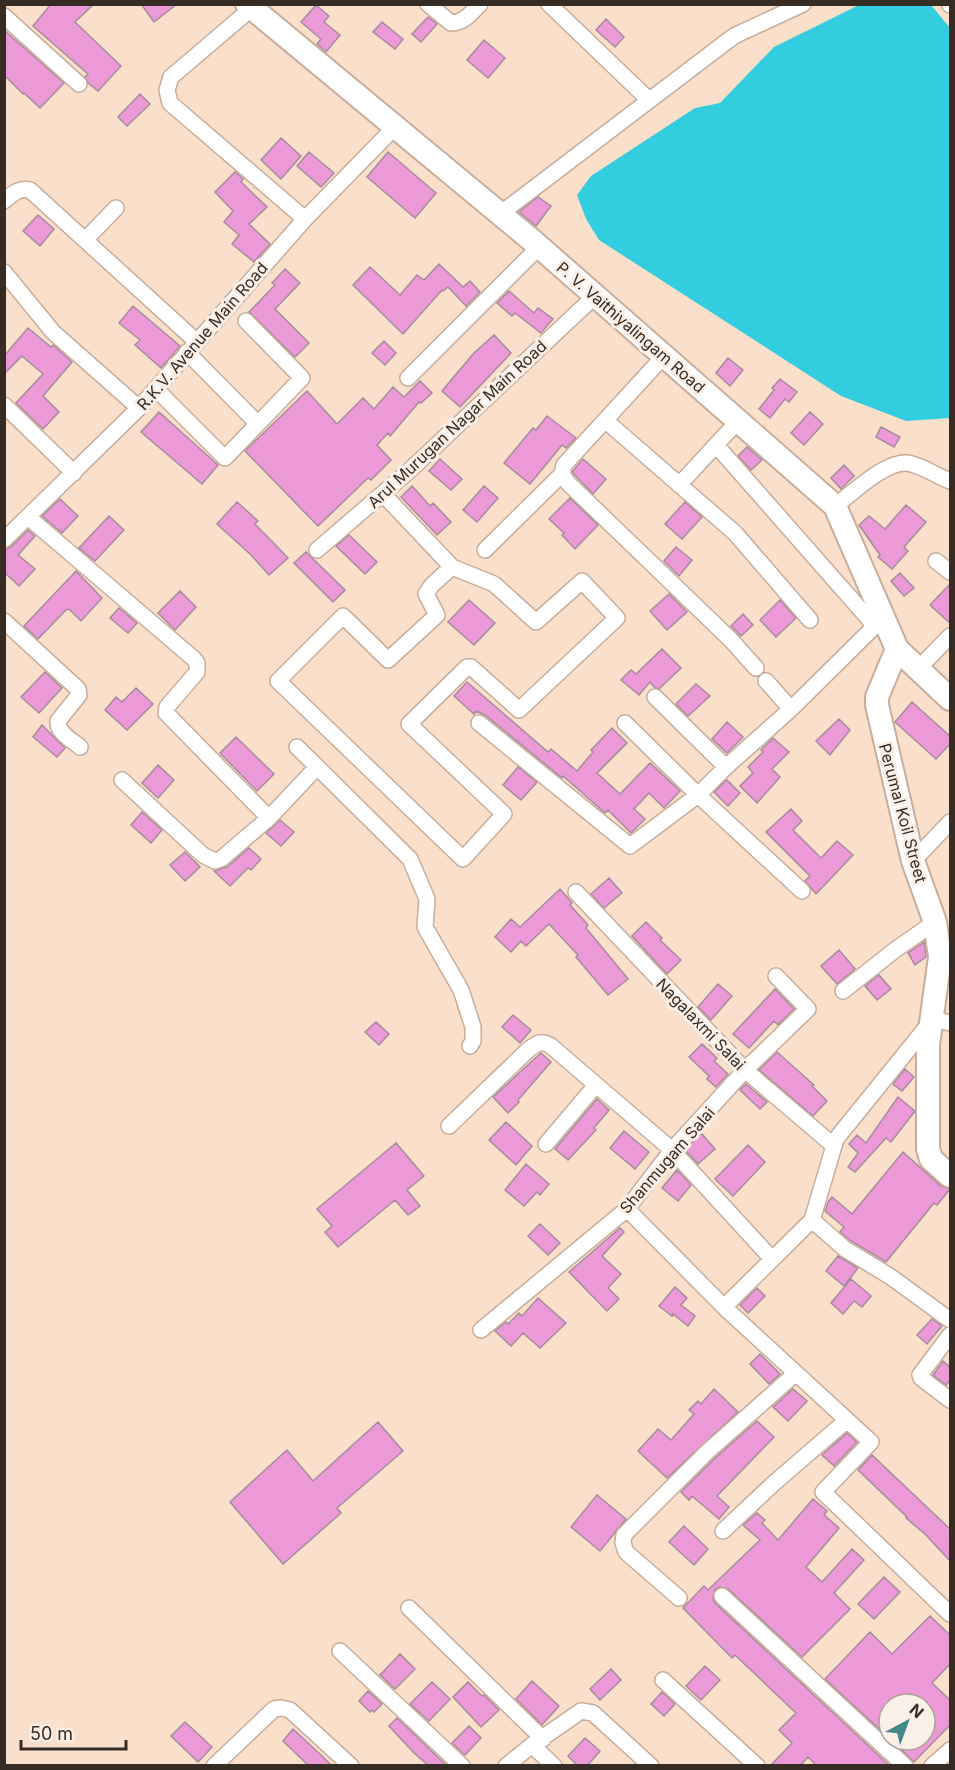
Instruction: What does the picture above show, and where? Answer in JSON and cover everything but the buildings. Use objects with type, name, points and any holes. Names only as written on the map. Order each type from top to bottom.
[{"type":"street","points":[[428,4],[451,23],[458,23],[466,18],[480,4]]},
{"type":"street","points":[[500,214],[734,36],[803,4]]},
{"type":"street","points":[[250,6],[171,77],[167,90],[170,103],[305,219]]},
{"type":"street","name":"P. V. Vaithiyalingam Road","points":[[250,6],[539,247],[835,506],[879,622],[897,649],[951,699]]},
{"type":"street","points":[[556,7],[649,100]]},
{"type":"street","points":[[4,16],[79,84]]},
{"type":"street","name":"R.K.V. Avenue Main Road","points":[[5,539],[139,408],[305,219],[395,127]]},
{"type":"street","points":[[4,201],[14,192],[30,190],[85,240],[192,347],[258,424]]},
{"type":"street","points":[[85,240],[116,208]]},
{"type":"street","points":[[408,378],[539,247]]},
{"type":"street","points":[[4,272],[53,332],[139,408]]},
{"type":"street","name":"Arul Murugan Nagar Main Road","points":[[316,550],[382,494],[595,296]]},
{"type":"street","points":[[156,389],[225,458],[302,378],[246,321]]},
{"type":"street","points":[[485,550],[562,474],[564,465],[664,356]]},
{"type":"street","points":[[4,405],[74,473]]},
{"type":"street","points":[[679,485],[739,420]]},
{"type":"street","points":[[606,421],[735,533],[810,620]]},
{"type":"street","points":[[479,723],[630,846],[698,795],[791,709],[879,622],[716,445]]},
{"type":"street","points":[[835,506],[885,468],[897,464],[908,463],[951,481]]},
{"type":"street","points":[[562,474],[568,483],[756,668]]},
{"type":"street","points":[[382,494],[452,567],[494,584],[536,622],[582,581],[616,618],[519,710],[471,667],[467,667],[409,724],[504,814],[463,859],[278,681],[344,616],[388,660],[437,615],[426,594],[432,585],[452,567]]},
{"type":"street","points":[[28,517],[194,659],[197,663],[196,672],[167,707],[166,713],[269,818]]},
{"type":"street","points":[[936,561],[951,572]]},
{"type":"street","points":[[4,621],[78,689],[79,695],[57,725],[80,747]]},
{"type":"street","points":[[918,669],[951,636]]},
{"type":"street","name":"Perumal Koil Street","points":[[897,649],[877,697],[877,705],[913,861],[935,922],[940,957],[942,1021],[928,1045],[928,1149],[931,1159],[951,1176]]},
{"type":"street","points":[[766,681],[791,709]]},
{"type":"street","points":[[655,697],[726,767]]},
{"type":"street","points":[[625,723],[698,795],[802,891]]},
{"type":"street","points":[[297,747],[410,860],[427,899],[425,927],[461,990],[473,1027],[470,1046]]},
{"type":"street","points":[[122,780],[211,860],[221,859],[269,818],[317,767]]},
{"type":"street","points":[[913,861],[951,822]]},
{"type":"street","name":"Nagalaxmi Salai","points":[[576,892],[745,1070],[834,1146]]},
{"type":"street","points":[[843,991],[935,922]]},
{"type":"street","name":"Shanmugam Salai","points":[[481,1330],[627,1209],[672,1150],[745,1070],[808,1010],[776,976]]},
{"type":"street","points":[[724,1307],[812,1220],[836,1139],[942,1021]]},
{"type":"street","points":[[449,1126],[538,1042],[544,1042],[672,1150],[772,1260]]},
{"type":"street","points":[[546,1144],[596,1085]]},
{"type":"street","points":[[627,1209],[724,1307],[871,1442],[823,1492],[951,1614]]},
{"type":"street","points":[[812,1220],[845,1249],[891,1277],[951,1320]]},
{"type":"street","points":[[951,1335],[920,1375],[951,1400]]},
{"type":"street","points":[[679,1598],[626,1551],[622,1544],[624,1535],[707,1452],[796,1373]]},
{"type":"street","points":[[723,1531],[772,1484],[847,1420]]},
{"type":"street","points":[[722,1596],[905,1766]]},
{"type":"street","points":[[409,1608],[538,1742],[554,1766]]},
{"type":"street","points":[[340,1651],[462,1766]]},
{"type":"street","points":[[663,1680],[757,1766]]},
{"type":"street","points":[[214,1766],[274,1709],[281,1707],[290,1710],[351,1766]]},
{"type":"street","points":[[506,1766],[581,1711],[593,1713],[651,1766]]},
{"type":"street","points":[[932,1766],[951,1750]]},
{"type":"water","points":[[861,4],[931,5],[950,28],[950,418],[906,421],[841,396],[599,240],[586,219],[577,195],[591,176],[695,108],[720,103],[774,47]]}]
